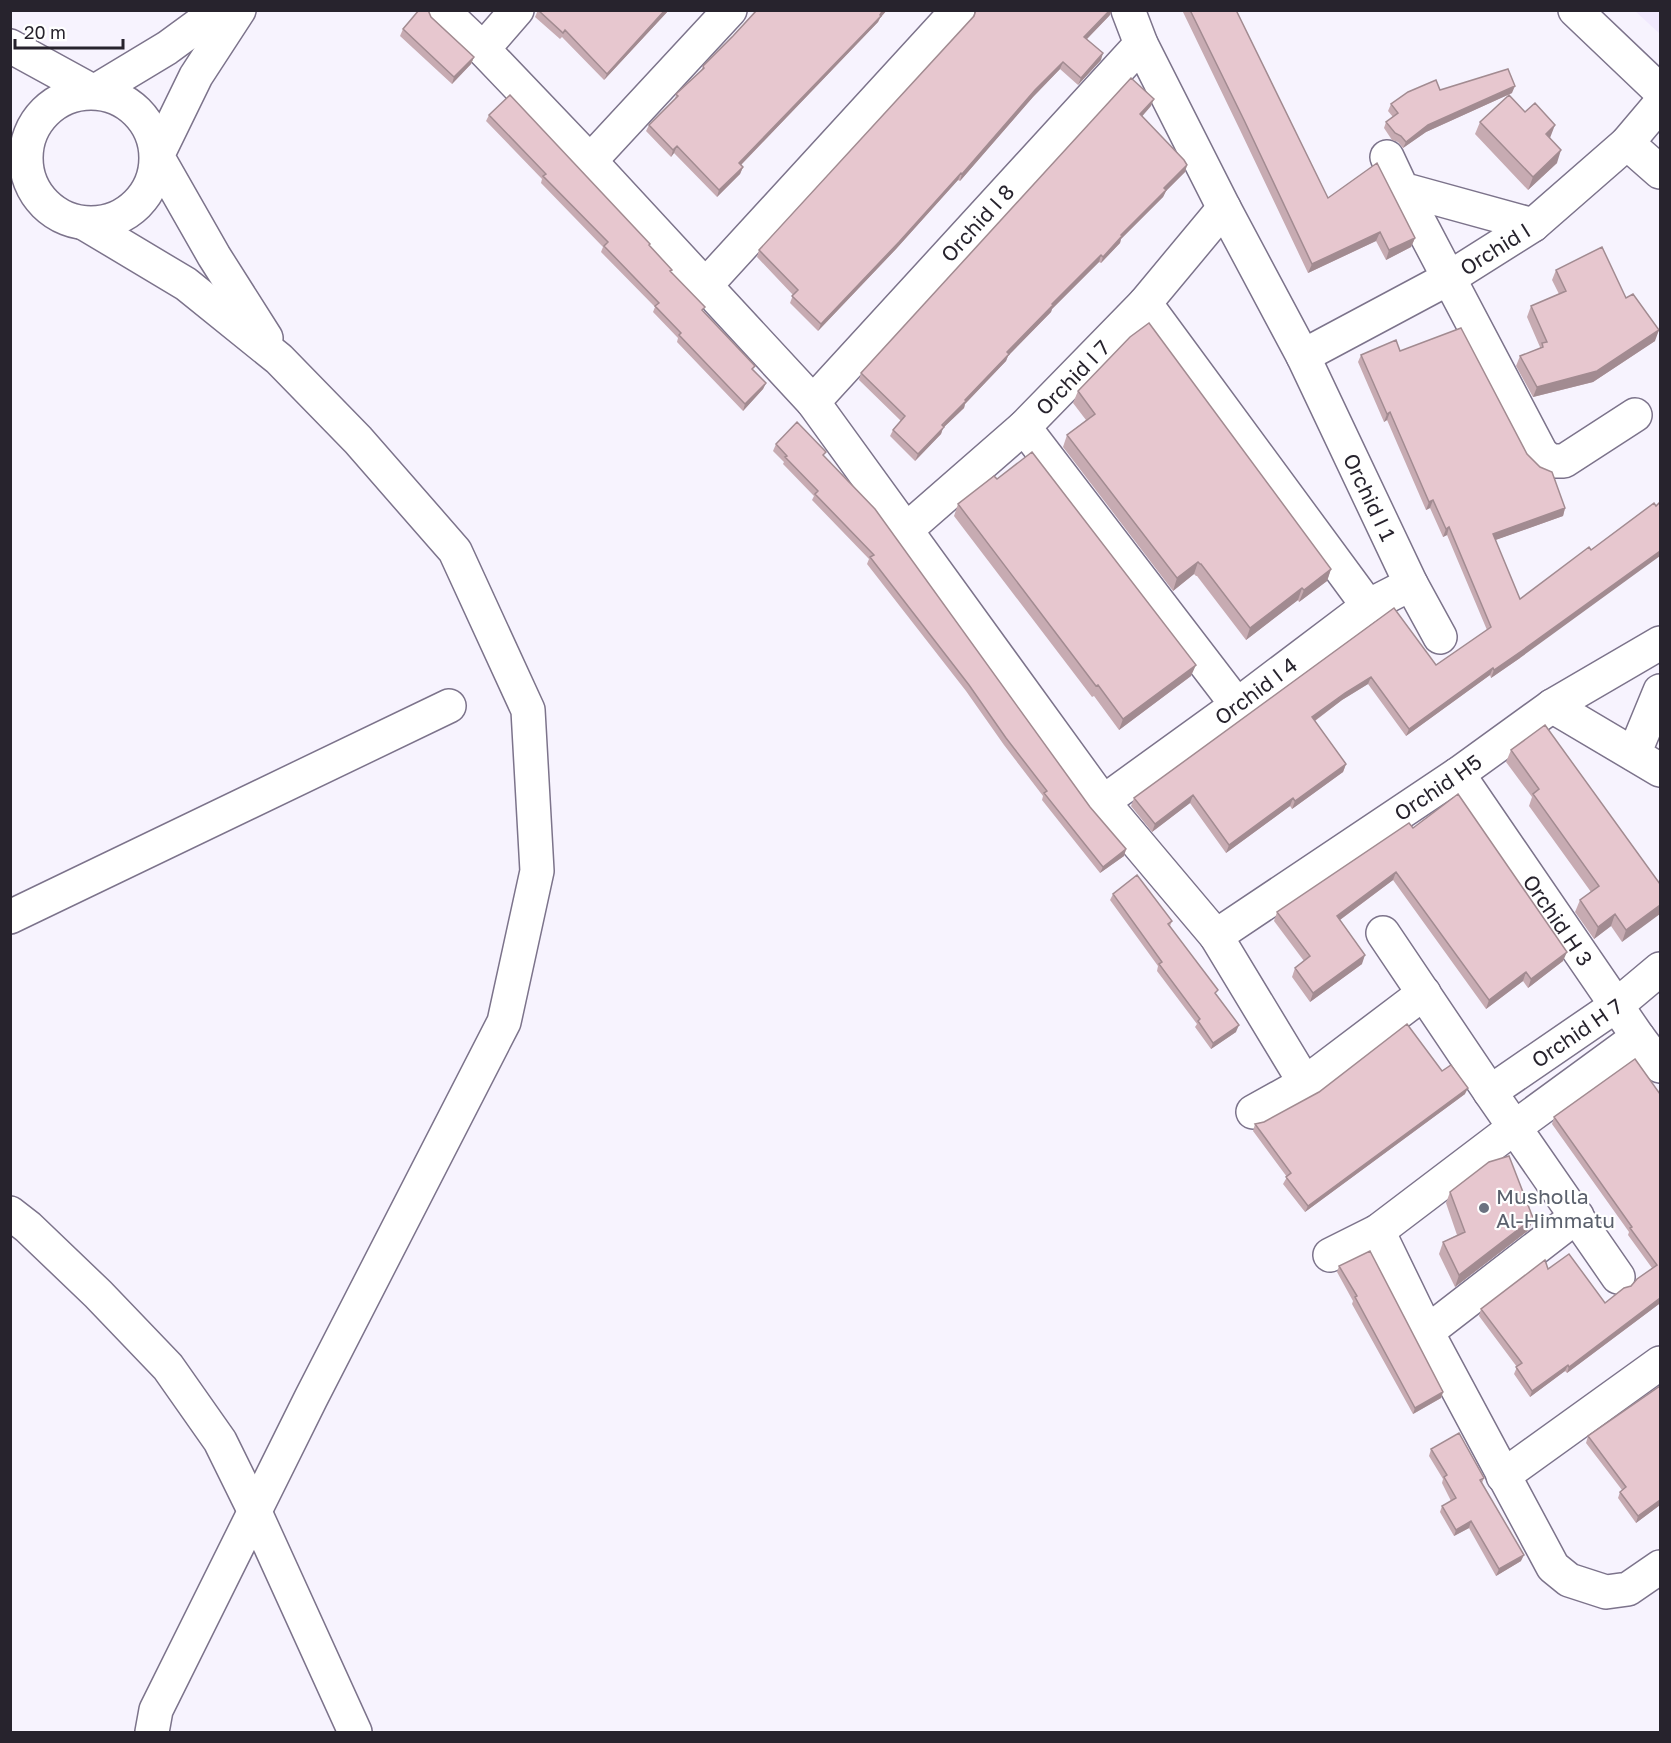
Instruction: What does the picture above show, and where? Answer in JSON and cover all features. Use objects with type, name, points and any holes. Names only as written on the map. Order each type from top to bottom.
[{"type":"street","points":[[26,169],[27,140],[41,114],[65,96],[94,92],[167,48],[219,10]]},
{"type":"street","points":[[84,223],[112,220],[136,207],[152,183],[157,156],[195,76],[239,10]]},
{"type":"street","points":[[442,10],[483,49],[590,161],[813,402],[1104,801],[1216,936],[1305,1083]]},
{"type":"street","points":[[483,49],[517,10]]},
{"type":"street","points":[[590,161],[730,10]]},
{"type":"street","points":[[705,286],[958,10]]},
{"type":"street","name":"Orchid I 1","points":[[1128,10],[1142,44],[1224,208],[1303,356],[1411,584],[1440,637]]},
{"type":"street","points":[[1575,10],[1660,91]]},
{"type":"street","name":"Orchid I 8","points":[[813,402],[1142,44]]},
{"type":"street","points":[[10,46],[94,92],[125,101],[148,124],[157,156],[214,256],[279,359]]},
{"type":"street","name":"Orchid I","points":[[1303,356],[1449,278],[1533,225],[1627,143],[1660,104]]},
{"type":"street","points":[[10,140],[37,195],[57,214],[84,223],[186,284],[279,359],[358,440],[455,551],[528,710],[537,871],[504,1022],[254,1510],[156,1710],[152,1732]]},
{"type":"street","points":[[1627,143],[1660,172]]},
{"type":"street","points":[[1387,157],[1541,453],[1550,461],[1564,461],[1635,415]]},
{"type":"street","points":[[1402,189],[1533,225]]},
{"type":"street","name":"Orchid I 7","points":[[906,530],[1024,427],[1145,303],[1224,208]]},
{"type":"street","points":[[1145,303],[1368,606]]},
{"type":"street","points":[[1024,427],[1237,705]]},
{"type":"street","name":"Orchid I 4","points":[[1104,801],[1237,705],[1368,606],[1411,584]]},
{"type":"street","name":"Orchid H5","points":[[1216,936],[1458,774],[1552,706],[1660,643]]},
{"type":"street","points":[[1552,706],[1647,762],[1660,691]]},
{"type":"street","points":[[10,917],[449,706]]},
{"type":"street","name":"Orchid H 3","points":[[1458,774],[1660,1066]]},
{"type":"street","points":[[1383,933],[1618,1277]]},
{"type":"street","name":"Orchid H 7","points":[[1490,1092],[1617,1005],[1660,969]]},
{"type":"street","points":[[1253,1112],[1305,1083],[1424,993]]},
{"type":"street","points":[[1330,1256],[1378,1231],[1638,1037]]},
{"type":"street","points":[[10,1213],[98,1294],[168,1367],[220,1441],[254,1510],[355,1732]]},
{"type":"street","points":[[1427,1332],[1577,1216]]},
{"type":"street","points":[[1378,1231],[1427,1332],[1553,1568],[1569,1580],[1606,1592],[1628,1589],[1660,1568]]},
{"type":"street","points":[[1503,1476],[1660,1363]]},
{"type":"shaded area","points":[[1635,11],[1660,11],[1660,34]]},
{"type":"building","points":[[419,10],[428,10],[431,17],[474,57],[454,77],[403,29]]},
{"type":"building","points":[[538,10],[665,10],[607,74],[565,30],[563,33]]},
{"type":"building","points":[[757,10],[883,10],[881,16],[739,163],[743,167],[719,190],[677,146],[673,150],[649,125]]},
{"type":"building","points":[[976,10],[1110,10],[1084,37],[1103,53],[1081,78],[1063,62],[1035,90],[962,174],[821,324],[792,296],[798,290],[759,250],[974,16]]},
{"type":"building","points":[[1190,10],[1236,10],[1328,198],[1377,163],[1415,238],[1389,250],[1380,232],[1312,264]]},
{"type":"building","points":[[1508,69],[1515,86],[1428,125],[1406,142],[1386,122],[1398,113],[1391,104],[1408,92],[1436,80],[1440,90]]},
{"type":"building","points":[[1131,78],[1154,99],[1140,114],[1187,165],[1103,257],[1101,255],[1007,352],[1009,354],[918,454],[893,430],[905,416],[861,373]]},
{"type":"building","points":[[510,95],[650,244],[672,270],[670,271],[705,307],[702,310],[755,366],[752,369],[766,383],[745,404],[679,335],[681,333],[655,306],[659,303],[604,246],[608,242],[543,176],[546,174],[489,115]]},
{"type":"building","points":[[1509,95],[1525,112],[1535,103],[1555,125],[1546,134],[1561,150],[1533,177],[1480,122]]},
{"type":"building","points":[[1602,247],[1626,298],[1633,294],[1659,330],[1597,371],[1537,387],[1520,356],[1543,347],[1542,343],[1547,342],[1531,306],[1566,291],[1556,270]]},
{"type":"building","points":[[1149,323],[1331,569],[1250,628],[1201,564],[1198,562],[1177,578],[1067,435],[1095,414],[1078,391],[1130,337]]},
{"type":"building","points":[[1461,328],[1527,454],[1540,467],[1552,472],[1565,508],[1493,534],[1520,599],[1589,547],[1591,550],[1654,503],[1656,506],[1660,502],[1660,551],[1409,729],[1371,677],[1345,693],[1312,717],[1346,764],[1295,801],[1293,798],[1229,845],[1193,795],[1155,824],[1134,798],[1394,608],[1436,665],[1491,627],[1449,527],[1446,529],[1433,500],[1429,502],[1390,412],[1387,414],[1361,355],[1396,340],[1400,351]]},
{"type":"building","points":[[797,422],[826,452],[823,455],[875,509],[1090,807],[1126,849],[1103,867],[1044,793],[1047,791],[969,685],[870,557],[874,555],[815,494],[818,491],[785,457],[787,456],[776,444]]},
{"type":"building","points":[[1032,452],[1196,665],[1123,719],[958,504],[994,476],[997,479]]},
{"type":"building","points":[[1545,725],[1660,884],[1660,905],[1626,930],[1615,914],[1598,927],[1580,900],[1599,886],[1533,794],[1539,789],[1511,750]]},
{"type":"building","points":[[1458,794],[1567,952],[1531,979],[1526,972],[1489,1000],[1396,872],[1337,916],[1365,955],[1313,993],[1295,968],[1310,956],[1277,912],[1409,823],[1413,828]]},
{"type":"building","points":[[1137,875],[1172,921],[1168,924],[1218,990],[1215,993],[1239,1025],[1213,1043],[1198,1021],[1200,1019],[1159,964],[1162,962],[1113,894]]},
{"type":"building","points":[[1407,1024],[1442,1071],[1451,1065],[1468,1088],[1308,1206],[1286,1177],[1291,1173],[1255,1124],[1264,1122],[1319,1092]]},
{"type":"building","points":[[1635,1059],[1660,1094],[1660,1298],[1569,1367],[1568,1365],[1532,1391],[1516,1367],[1522,1363],[1481,1309],[1545,1260],[1548,1269],[1569,1254],[1605,1303],[1657,1265],[1554,1117]]},
{"type":"building","name":"Musholla Al-Himmatu","points":[[1509,1156],[1533,1218],[1459,1275],[1443,1242],[1465,1232],[1450,1192],[1489,1162]]},
{"type":"building","points":[[1370,1251],[1443,1392],[1415,1408],[1339,1266]]},
{"type":"building","points":[[1660,1386],[1660,1500],[1638,1516],[1620,1492],[1626,1487],[1588,1436]]},
{"type":"building","points":[[1459,1433],[1484,1478],[1480,1480],[1524,1555],[1499,1569],[1471,1521],[1456,1530],[1442,1506],[1456,1498],[1444,1477],[1447,1475],[1431,1449]]},
{"type":"place","name":"Musholla Al-Himmatu","points":[[1484,1208]]}]
